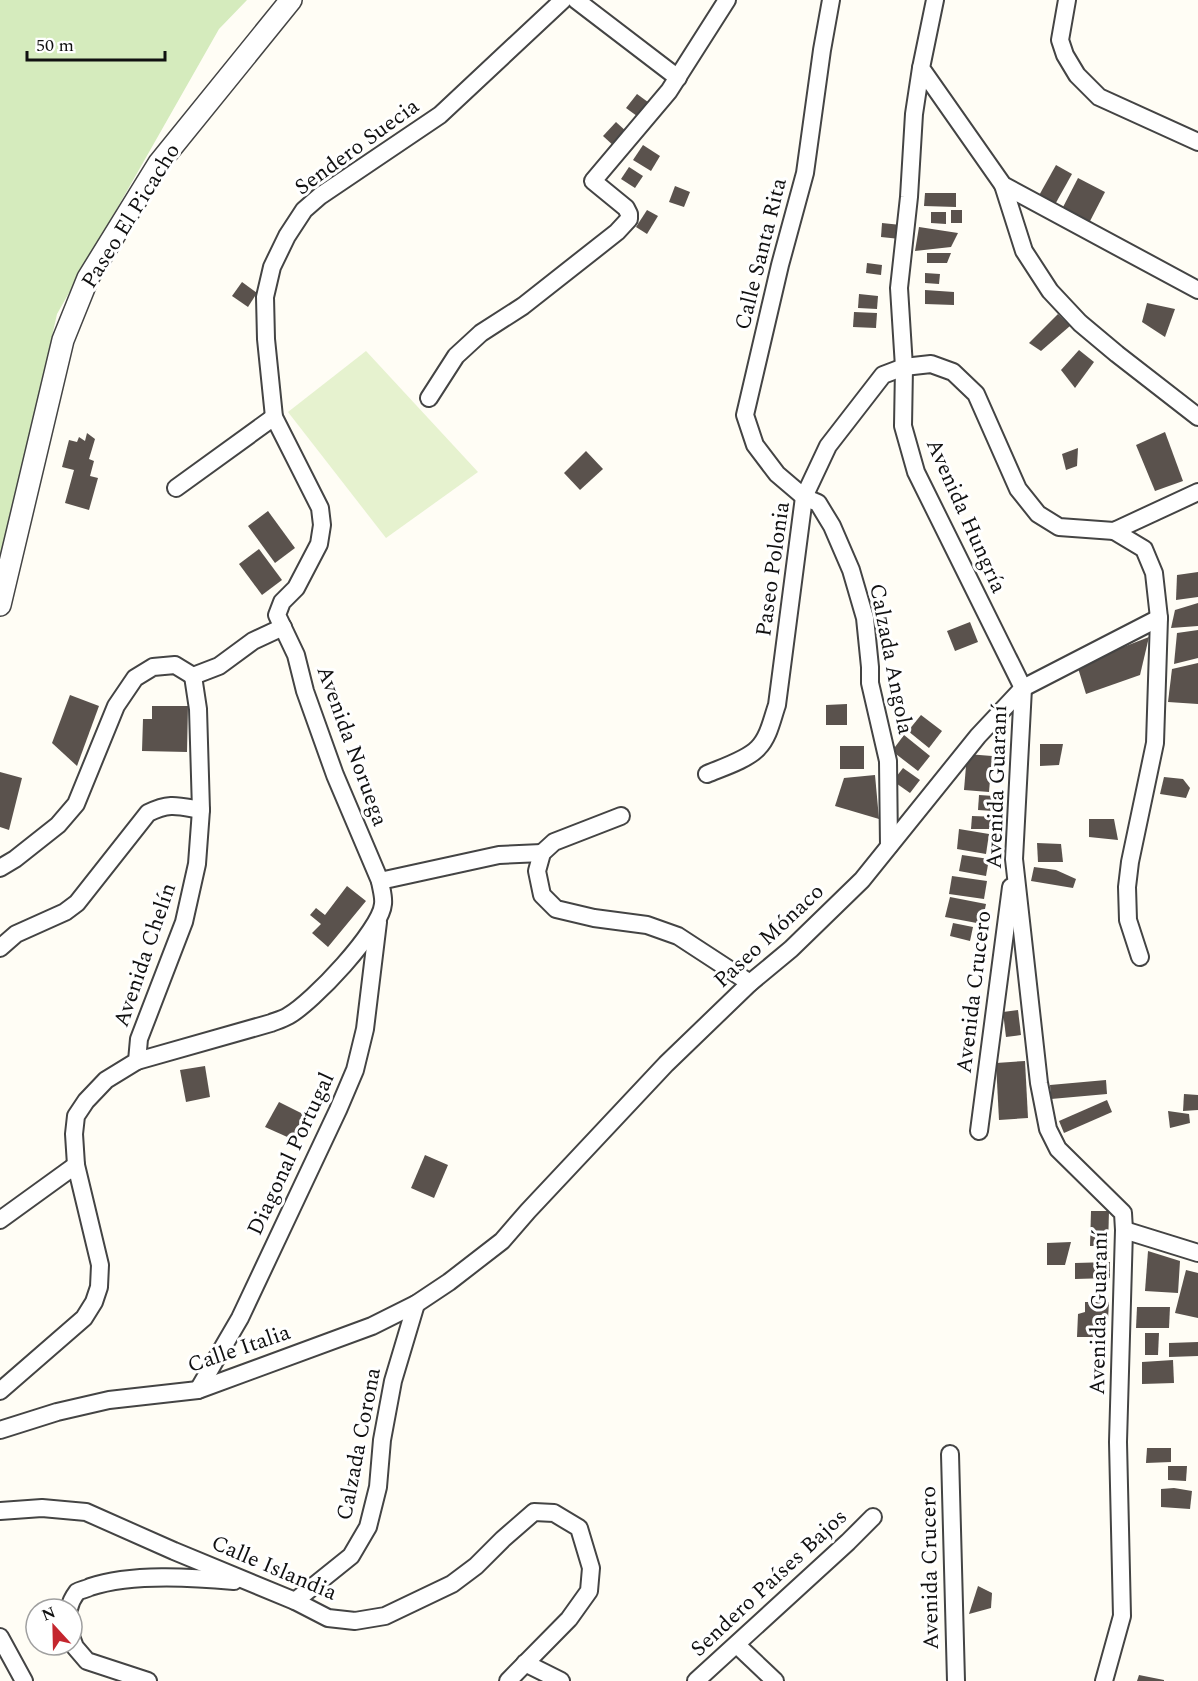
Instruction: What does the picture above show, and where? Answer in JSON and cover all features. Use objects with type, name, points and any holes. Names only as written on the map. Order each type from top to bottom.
[{"type":"street","name":"Paseo El Picacho","points":[[0,605],[63,340],[88,278],[159,163],[291,0]]},
{"type":"street","name":"Sendero Suecia","points":[[283,627],[277,615],[282,602],[296,588],[319,544],[322,525],[320,508],[274,417],[266,339],[265,297],[272,267],[287,236],[304,210],[320,196],[440,115],[562,0]]},
{"type":"street","points":[[576,0],[678,78]]},
{"type":"street","points":[[429,398],[456,356],[481,333],[523,306],[571,269],[617,232],[628,219],[629,214],[626,208],[593,181],[669,91],[727,0]]},
{"type":"street","name":"Calle Santa Rita","points":[[804,497],[777,474],[755,445],[745,415],[780,265],[805,173],[831,0]]},
{"type":"street","name":"Avenida Hungría","points":[[935,0],[914,114],[909,197],[899,288],[904,367],[903,426],[916,472],[1023,688]]},
{"type":"street","points":[[1067,0],[1060,40],[1065,55],[1077,75],[1099,97],[1198,142]]},
{"type":"street","points":[[921,68],[1003,185],[1024,251],[1050,291],[1089,331],[1198,417]]},
{"type":"street","points":[[1003,185],[1198,290]]},
{"type":"street","name":"Paseo Polonia","points":[[707,774],[757,749],[768,734],[777,705],[804,497],[828,446],[883,375],[904,367],[931,364],[953,372],[976,394],[1018,489],[1038,514],[1059,527],[1114,531],[1198,492]]},
{"type":"street","points":[[176,488],[274,417]]},
{"type":"street","name":"Calzada Angola","points":[[804,497],[818,503],[832,526],[851,570],[865,618],[870,683],[888,761],[889,846]]},
{"type":"street","points":[[1114,531],[1144,549],[1154,573],[1159,618],[1155,743],[1130,862],[1127,887],[1128,920],[1140,957]]},
{"type":"street","name":"Paseo Mónaco","points":[[417,1304],[502,1241],[666,1064],[862,880],[978,736],[1023,688],[1159,618]]},
{"type":"street","points":[[0,868],[58,825],[76,804],[116,706],[135,678],[153,667],[175,664],[193,676],[219,666],[253,641],[283,627]]},
{"type":"street","name":"Avenida Noruega","points":[[283,627],[296,655],[305,691],[335,775],[380,880]]},
{"type":"street","name":"Avenida Chelín","points":[[0,1391],[84,1318],[94,1302],[99,1287],[99,1265],[75,1165],[76,1116],[86,1101],[106,1080],[137,1061],[139,1039],[184,922],[197,864],[201,810],[198,709],[193,676]]},
{"type":"street","name":"Avenida Guaraní","points":[[1023,688],[1014,859],[1042,1105],[1048,1129],[1058,1149],[1123,1213],[1118,1442],[1122,1616],[1104,1681]]},
{"type":"street","points":[[0,948],[16,934],[65,912],[77,903],[148,813],[161,807],[174,805],[201,810]]},
{"type":"street","points":[[621,816],[554,842],[542,853],[537,871],[542,895],[556,909],[594,918],[646,925],[678,936],[750,983]]},
{"type":"street","points":[[137,1061],[271,1023],[288,1016],[301,1007],[341,968],[378,922],[383,904],[380,880],[499,855],[542,853]]},
{"type":"street","name":"Avenida Crucero","points":[[979,1131],[1014,859]]},
{"type":"street","name":"Diagonal Portugal","points":[[198,1390],[240,1318],[355,1070],[366,1029],[378,922]]},
{"type":"street","points":[[0,1220],[75,1165]]},
{"type":"street","points":[[1124,1230],[1198,1253]]},
{"type":"street","name":"Calle Italia","points":[[0,1430],[57,1412],[109,1400],[198,1390],[372,1326],[417,1304]]},
{"type":"street","name":"Calzada Corona","points":[[295,1601],[351,1556],[368,1527],[378,1487],[382,1440],[393,1381],[417,1304]]},
{"type":"street","name":"Avenida Crucero","points":[[950,1454],[956,1681]]},
{"type":"street","name":"Calle Islandia","points":[[0,1511],[42,1508],[86,1512],[295,1601],[328,1618],[355,1621],[385,1616],[452,1584],[476,1566],[534,1512],[554,1513],[579,1528],[591,1568],[589,1591],[569,1619],[525,1663]]},
{"type":"street","name":"Sendero Países Bajos","points":[[696,1681],[848,1542],[873,1516]]},
{"type":"street","points":[[75,1597],[78,1592],[99,1584],[129,1580],[196,1578],[253,1583]]},
{"type":"street","points":[[0,1637],[24,1681]]},
{"type":"street","points":[[737,1644],[775,1681]]},
{"type":"street","points":[[84,1657],[87,1661],[148,1681]]},
{"type":"street","points":[[508,1681],[525,1663],[561,1681]]},
{"type":"green space","points":[[0,0],[247,0],[219,29],[57,314],[0,571]]},
{"type":"green space","points":[[366,351],[478,472],[386,538],[288,412]]},
{"type":"building","points":[[637,94],[652,105],[641,119],[626,108]]},
{"type":"building","points":[[616,122],[628,133],[615,147],[603,136]]},
{"type":"building","points":[[643,145],[660,156],[651,171],[633,160]]},
{"type":"building","points":[[1056,165],[1072,174],[1053,208],[1037,199]]},
{"type":"building","points":[[629,167],[643,176],[635,188],[621,179]]},
{"type":"building","points":[[1078,178],[1105,192],[1088,225],[1061,211]]},
{"type":"building","points":[[675,186],[690,192],[684,207],[669,202]]},
{"type":"building","points":[[925,193],[956,193],[956,207],[924,206]]},
{"type":"building","points":[[647,210],[658,216],[647,234],[636,227]]},
{"type":"building","points":[[951,210],[962,210],[962,223],[951,223]]},
{"type":"building","points":[[931,212],[946,212],[946,224],[931,223]]},
{"type":"building","points":[[882,223],[901,225],[900,239],[881,237]]},
{"type":"building","points":[[919,227],[958,233],[951,247],[915,251]]},
{"type":"building","points":[[927,253],[951,253],[947,263],[927,263]]},
{"type":"building","points":[[867,263],[882,265],[881,275],[866,273]]},
{"type":"building","points":[[925,273],[940,274],[939,284],[925,283]]},
{"type":"building","points":[[242,282],[257,293],[248,307],[232,296]]},
{"type":"building","points":[[925,290],[954,292],[954,305],[925,304]]},
{"type":"building","points":[[859,294],[878,296],[877,309],[858,308]]},
{"type":"building","points":[[1147,303],[1175,309],[1165,337],[1142,322]]},
{"type":"building","points":[[854,312],[877,313],[876,328],[853,327]]},
{"type":"building","points":[[1058,314],[1070,326],[1041,351],[1029,343]]},
{"type":"building","points":[[1079,350],[1094,362],[1075,388],[1061,370]]},
{"type":"building","points":[[1165,432],[1183,481],[1155,491],[1136,445]]},
{"type":"building","points":[[87,433],[95,439],[89,459],[94,461],[90,476],[98,478],[89,510],[65,503],[74,470],[62,467],[69,440],[77,442],[79,437],[85,441]]},
{"type":"building","points":[[1078,448],[1077,466],[1066,470],[1062,454]]},
{"type":"building","points":[[586,451],[603,469],[580,490],[564,473]]},
{"type":"building","points":[[268,511],[295,548],[275,563],[248,526]]},
{"type":"building","points":[[259,549],[282,580],[262,595],[239,564]]},
{"type":"building","points":[[1198,572],[1198,597],[1176,600],[1177,575]]},
{"type":"building","points":[[1198,603],[1198,626],[1171,628],[1175,610]]},
{"type":"building","points":[[970,622],[978,642],[955,651],[947,631]]},
{"type":"building","points":[[1198,630],[1198,658],[1174,664],[1177,633]]},
{"type":"building","points":[[1149,637],[1140,675],[1086,694],[1077,665]]},
{"type":"building","points":[[1198,663],[1198,704],[1168,702],[1172,669]]},
{"type":"building","points":[[70,695],[99,706],[77,766],[52,743]]},
{"type":"building","points":[[847,704],[847,725],[826,725],[826,705]]},
{"type":"building","points":[[152,706],[188,706],[187,752],[142,751],[143,719],[152,719]]},
{"type":"building","points":[[921,715],[942,731],[929,748],[908,731]]},
{"type":"building","points":[[904,735],[930,756],[918,771],[892,751]]},
{"type":"building","points":[[1040,744],[1063,744],[1059,765],[1040,766]]},
{"type":"building","points":[[840,746],[864,746],[864,769],[840,769]]},
{"type":"building","points":[[967,754],[992,756],[989,792],[964,790]]},
{"type":"building","points":[[903,768],[920,780],[910,793],[893,781]]},
{"type":"building","points":[[0,772],[22,778],[9,830],[0,827]]},
{"type":"building","points":[[875,775],[879,819],[835,806],[844,778]]},
{"type":"building","points":[[1164,777],[1183,779],[1190,788],[1186,798],[1160,794]]},
{"type":"building","points":[[979,795],[994,796],[993,811],[978,810]]},
{"type":"building","points":[[972,816],[999,817],[998,829],[971,829]]},
{"type":"building","points":[[1089,819],[1114,819],[1118,840],[1089,837]]},
{"type":"building","points":[[959,829],[989,834],[986,854],[957,849]]},
{"type":"building","points":[[1037,843],[1061,844],[1063,862],[1038,862]]},
{"type":"building","points":[[962,855],[989,859],[986,876],[959,871]]},
{"type":"building","points":[[1034,867],[1056,870],[1076,879],[1073,888],[1031,881]]},
{"type":"building","points":[[952,876],[987,881],[984,899],[949,894]]},
{"type":"building","points":[[347,886],[366,901],[328,947],[312,933],[321,924],[310,915],[316,908],[325,915]]},
{"type":"building","points":[[950,897],[986,904],[982,924],[945,917]]},
{"type":"building","points":[[953,923],[973,927],[970,941],[950,936]]},
{"type":"building","points":[[1018,1010],[1021,1035],[1006,1037],[1003,1012]]},
{"type":"building","points":[[1025,1061],[1028,1118],[999,1120],[996,1063]]},
{"type":"building","points":[[205,1066],[210,1097],[186,1102],[180,1070]]},
{"type":"building","points":[[1106,1080],[1107,1094],[1051,1099],[1050,1085]]},
{"type":"building","points":[[1184,1094],[1198,1095],[1198,1110],[1183,1111]]},
{"type":"building","points":[[1107,1100],[1112,1112],[1064,1133],[1059,1121]]},
{"type":"building","points":[[279,1102],[307,1116],[294,1140],[265,1127]]},
{"type":"building","points":[[1168,1111],[1189,1114],[1190,1123],[1170,1128]]},
{"type":"building","points":[[425,1155],[448,1165],[434,1198],[411,1188]]},
{"type":"building","points":[[1091,1211],[1109,1211],[1108,1246],[1090,1246]]},
{"type":"building","points":[[1071,1242],[1065,1265],[1047,1265],[1047,1243]]},
{"type":"building","points":[[1148,1251],[1180,1261],[1178,1293],[1145,1291]]},
{"type":"building","points":[[1110,1262],[1110,1278],[1075,1279],[1075,1263]]},
{"type":"building","points":[[1186,1270],[1198,1273],[1198,1318],[1175,1313]]},
{"type":"building","points":[[1085,1302],[1109,1302],[1108,1319],[1103,1319],[1103,1337],[1077,1337],[1078,1314],[1085,1312]]},
{"type":"building","points":[[1137,1307],[1170,1307],[1169,1328],[1136,1328]]},
{"type":"building","points":[[1145,1333],[1159,1333],[1158,1355],[1145,1355]]},
{"type":"building","points":[[1198,1342],[1198,1356],[1169,1357],[1169,1343]]},
{"type":"building","points":[[1173,1360],[1174,1383],[1142,1384],[1142,1362]]},
{"type":"building","points":[[1147,1448],[1171,1448],[1171,1462],[1146,1463]]},
{"type":"building","points":[[1168,1466],[1187,1466],[1186,1481],[1168,1480]]},
{"type":"building","points":[[1174,1488],[1192,1491],[1190,1509],[1161,1507],[1161,1489]]},
{"type":"building","points":[[978,1586],[992,1593],[991,1608],[969,1614]]},
{"type":"building","points":[[1139,1675],[1164,1680],[1164,1681],[1137,1681]]}]
